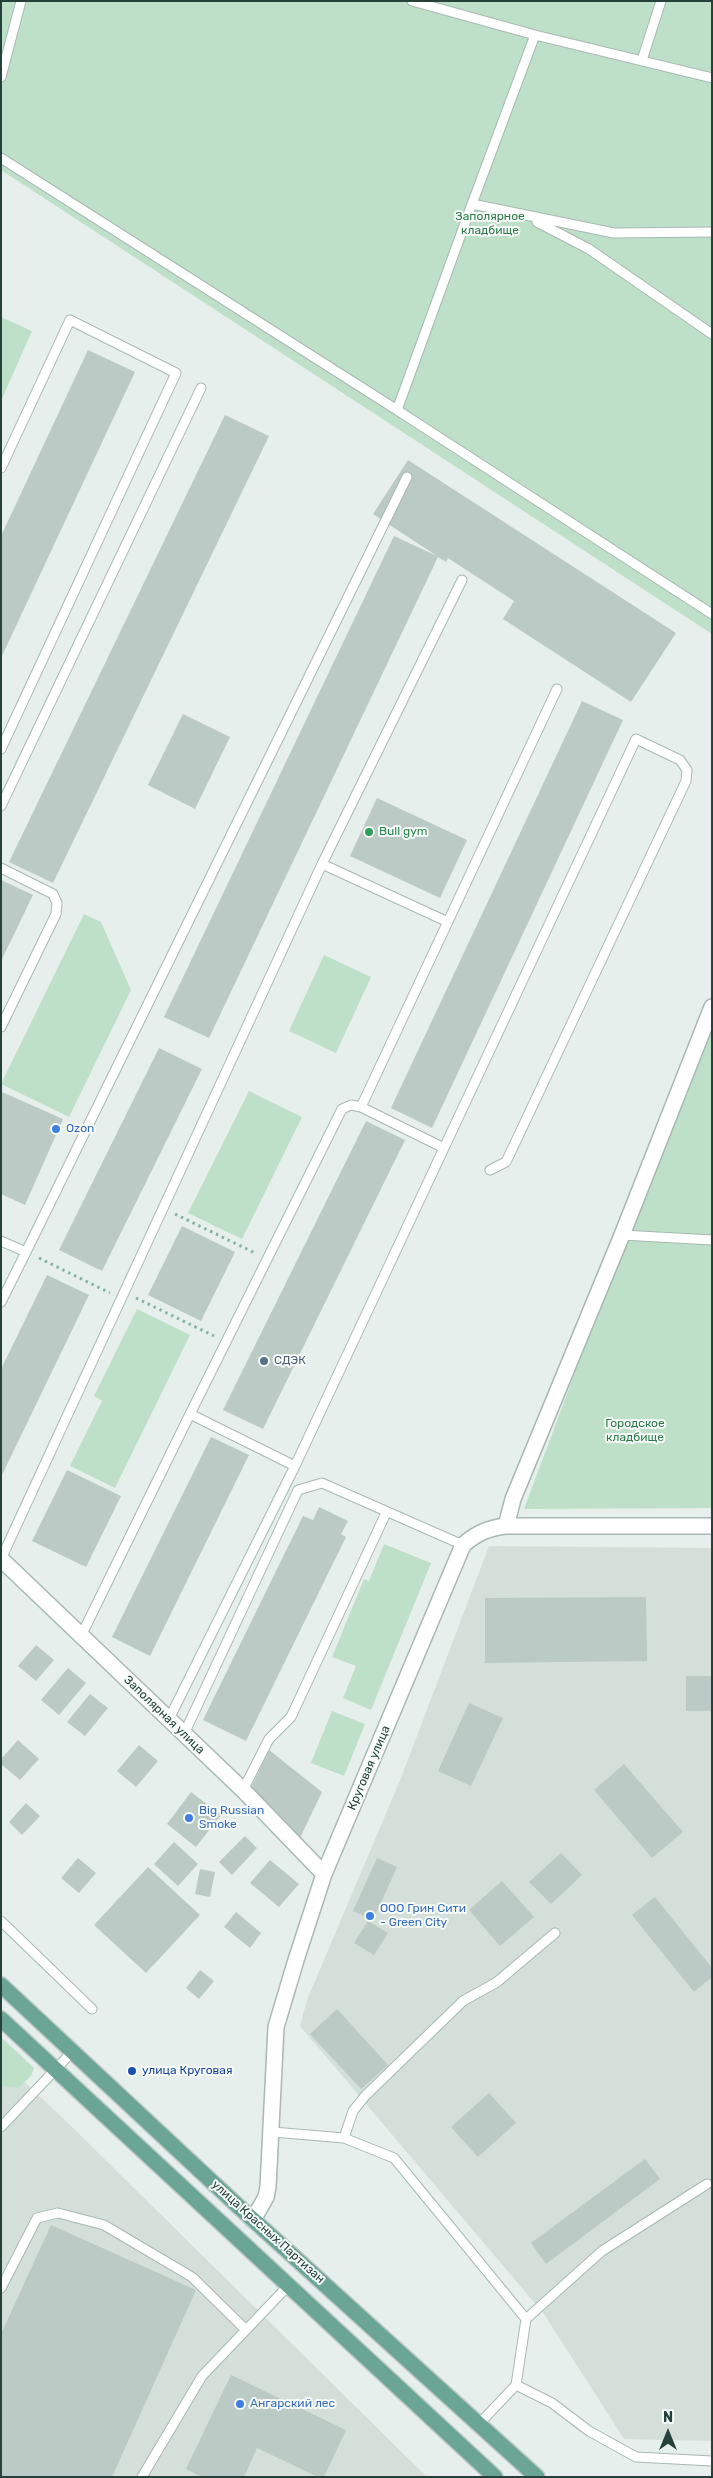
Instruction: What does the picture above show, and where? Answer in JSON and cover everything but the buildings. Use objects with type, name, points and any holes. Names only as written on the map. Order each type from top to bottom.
[{"type":"main road","name":"улица Красных Партизан","points":[[1,1985],[253,2220],[537,2477]]},
{"type":"main road","name":"улица Красных Партизан","points":[[1,2018],[495,2477]]},
{"type":"main road","name":"Круговая улица","points":[[236,2238],[253,2220]]},
{"type":"street","points":[[506,1526],[513,1499],[622,1235],[712,1006]]},
{"type":"street","points":[[463,1545],[482,1531],[506,1526],[712,1526]]},
{"type":"street","name":"Круговая улица","points":[[253,2220],[266,2197],[268,2187],[273,2132],[276,2027],[324,1874],[463,1545]]},
{"type":"street","name":"Заполярная улица","points":[[1,1559],[243,1790],[324,1874]]},
{"type":"lane","points":[[1,77],[21,1]]},
{"type":"lane","points":[[412,1],[536,35],[712,78]]},
{"type":"lane","points":[[642,60],[662,1]]},
{"type":"lane","points":[[397,410],[536,35]]},
{"type":"lane","points":[[1,158],[397,410],[712,614]]},
{"type":"lane","points":[[472,204],[528,217],[614,233],[712,232]]},
{"type":"lane","points":[[528,217],[589,250],[712,334]]},
{"type":"lane","points":[[1,468],[70,320],[176,373],[6,729],[1,749]]},
{"type":"lane","points":[[1,806],[201,388]]},
{"type":"lane","points":[[1,1302],[408,477]]},
{"type":"lane","points":[[1,1559],[322,864],[462,580]]},
{"type":"lane","points":[[361,1107],[557,689]]},
{"type":"lane","points":[[169,1719],[295,1466],[636,739],[680,760],[687,770],[686,781],[506,1162],[490,1170]]},
{"type":"lane","points":[[322,864],[448,922]]},
{"type":"lane","points":[[1,868],[53,894],[57,903],[56,914],[1,1027]]},
{"type":"lane","points":[[81,1636],[337,1115],[342,1109],[351,1105],[361,1107],[444,1148]]},
{"type":"lane","points":[[622,1235],[712,1240]]},
{"type":"lane","points":[[1,1241],[26,1252]]},
{"type":"lane","points":[[190,1414],[295,1466]]},
{"type":"lane","points":[[184,1734],[298,1490],[322,1483],[463,1545]]},
{"type":"lane","points":[[243,1790],[269,1739],[291,1717],[386,1512]]},
{"type":"lane","points":[[1,1921],[92,2009]]},
{"type":"lane","points":[[344,2138],[354,2111],[365,2096],[463,2001],[497,1982],[555,1933]]},
{"type":"lane","points":[[2,2125],[72,2052]]},
{"type":"lane","points":[[273,2132],[344,2138],[394,2158],[526,2319]]},
{"type":"lane","points":[[479,2424],[516,2385],[526,2319],[602,2250],[707,2184]]},
{"type":"lane","points":[[1,2288],[37,2218],[58,2213],[104,2225],[192,2277],[246,2330]]},
{"type":"lane","points":[[142,2477],[202,2376],[288,2286]]},
{"type":"lane","points":[[516,2385],[552,2403],[589,2431],[636,2458],[712,2461]]},
{"type":"path","points":[[163,1208],[267,1259]]},
{"type":"path","points":[[26,1252],[226,1342]]},
{"type":"shaded area","points":[[489,1546],[712,1548],[712,2441],[624,2439],[544,2314],[300,2026],[307,2000],[401,1778]]},
{"type":"shaded area","points":[[1,2060],[69,2124],[427,2477],[1,2477]]},
{"type":"green space","name":"Заполярное кладбище","points":[[1,1],[712,1],[712,634],[1,170]]},
{"type":"green space","points":[[1,317],[32,331],[1,401]]},
{"type":"green space","points":[[84,914],[101,922],[131,990],[69,1117],[1,1084]]},
{"type":"green space","points":[[324,955],[371,977],[336,1053],[289,1031]]},
{"type":"green space","name":"Городское кладбище","points":[[712,1006],[712,1508],[524,1509]]},
{"type":"green space","points":[[249,1091],[302,1117],[242,1239],[188,1213]]},
{"type":"green space","points":[[137,1309],[190,1335],[115,1488],[70,1466],[102,1401],[94,1396]]},
{"type":"green space","points":[[384,1544],[431,1563],[371,1710],[343,1698],[356,1666],[332,1657],[364,1579],[369,1581]]},
{"type":"green space","points":[[332,1711],[365,1724],[344,1776],[311,1763]]},
{"type":"green space","points":[[1,2037],[34,2068],[31,2076],[18,2088],[1,2086]]},
{"type":"place","name":"Bull gym","points":[[369,832]]},
{"type":"place","name":"Ozon","points":[[56,1129]]},
{"type":"place","name":"СДЭК","points":[[264,1361]]},
{"type":"place","name":"Big Russian Smoke","points":[[189,1818]]},
{"type":"place","name":"ООО Грин Сити - Green City","points":[[370,1916]]},
{"type":"place","name":"улица Круговая","points":[[132,2071]]},
{"type":"place","name":"Ангарский лес","points":[[240,2404]]}]
